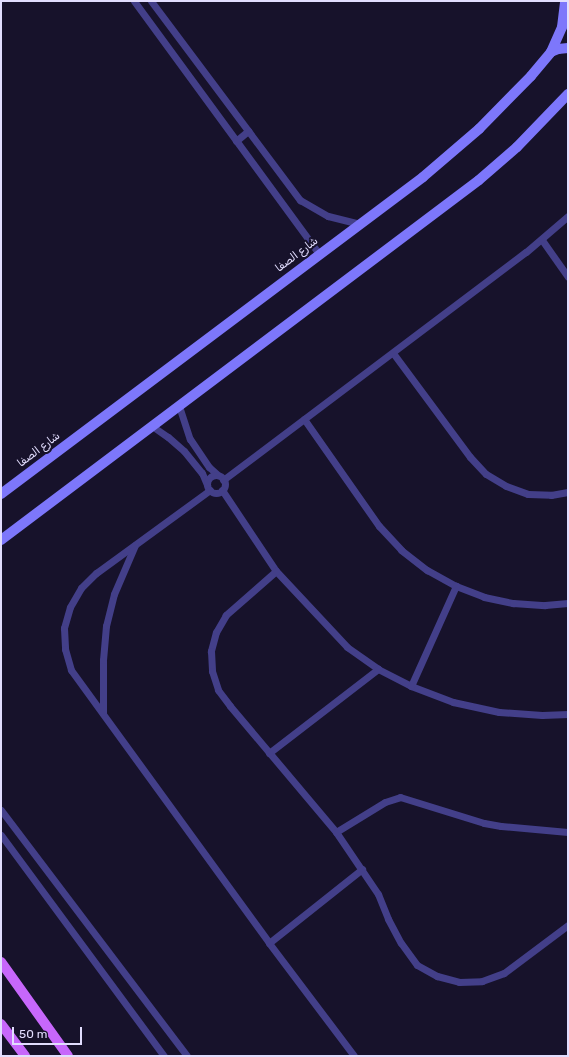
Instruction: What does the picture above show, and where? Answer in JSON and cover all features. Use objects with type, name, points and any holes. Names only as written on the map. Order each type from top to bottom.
[{"type":"main road","points":[[1,962],[68,1056]]},
{"type":"main road","points":[[1,1024],[26,1056]]},
{"type":"street","points":[[134,1],[319,254]]},
{"type":"street","points":[[151,1],[300,200],[328,216],[360,224]]},
{"type":"street","name":"شارع الصفا","points":[[1,494],[423,177],[479,129],[531,76],[551,52],[562,27],[565,1]]},
{"type":"street","points":[[157,32],[168,24]]},
{"type":"street","points":[[551,52],[558,49],[568,48]]},
{"type":"street","points":[[1,540],[479,180],[517,147],[568,94]]},
{"type":"street","points":[[236,141],[248,131]]},
{"type":"street","points":[[354,1056],[269,943],[71,670],[65,649],[64,628],[70,607],[80,588],[96,573],[136,544],[208,487],[210,477],[221,478],[304,419],[542,240],[568,216]]},
{"type":"street","points":[[542,240],[568,277]]},
{"type":"street","points":[[392,353],[470,456],[486,474],[506,486],[528,494],[551,495],[568,492]]},
{"type":"street","points":[[179,406],[190,439],[209,467],[221,478],[224,485],[222,490]]},
{"type":"street","points":[[304,419],[379,526],[401,550],[427,570],[456,586],[484,596],[513,603],[545,605],[568,603]]},
{"type":"street","points":[[152,426],[184,451],[202,474],[208,487],[217,492],[222,490]]},
{"type":"street","points":[[222,490],[276,571],[347,648],[378,669],[411,686],[453,702],[499,712],[542,715],[568,714]]},
{"type":"street","points":[[103,714],[103,660],[106,626],[114,594],[136,544]]},
{"type":"street","points":[[276,571],[226,615],[216,632],[211,652],[212,671],[218,690],[336,832],[378,894],[388,919],[401,943],[418,965],[437,976],[459,982],[482,981],[504,973],[568,925]]},
{"type":"street","points":[[411,686],[456,586]]},
{"type":"street","points":[[269,753],[378,669]]},
{"type":"street","points":[[336,832],[385,802],[400,797],[484,823],[568,832]]},
{"type":"street","points":[[1,810],[187,1056]]},
{"type":"street","points":[[1,835],[164,1056]]},
{"type":"street","points":[[269,943],[362,869]]}]
